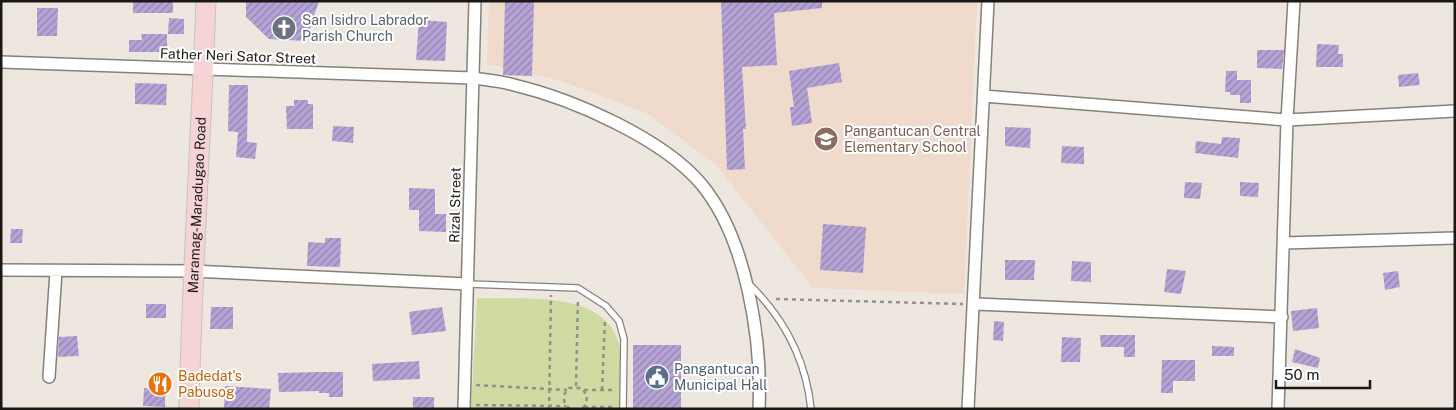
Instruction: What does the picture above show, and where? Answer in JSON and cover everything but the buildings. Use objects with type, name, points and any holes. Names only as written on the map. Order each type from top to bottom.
[{"type":"main road","name":"Maramag-Maradugao Road","points":[[189,409],[192,271],[200,176],[206,1]]},
{"type":"street","name":"Rizal Street","points":[[465,407],[475,1]]},
{"type":"street","points":[[968,409],[975,304],[988,1]]},
{"type":"street","points":[[1278,409],[1287,120],[1294,1]]},
{"type":"street","name":"Father Neri Sator Street","points":[[1,62],[473,78],[513,84],[548,94],[636,134],[674,160],[702,185],[720,211],[734,244],[744,280],[757,352],[759,409]]},
{"type":"street","points":[[984,96],[1287,120],[1455,111]]},
{"type":"street","points":[[1284,243],[1455,238]]},
{"type":"street","points":[[1,270],[192,271],[468,284]]},
{"type":"street","points":[[49,378],[56,271]]},
{"type":"street","points":[[975,304],[1282,316]]},
{"type":"lane","points":[[744,280],[764,299],[780,320],[795,346],[809,384],[811,409]]},
{"type":"lane","points":[[468,284],[578,288],[606,306],[618,321],[624,339],[623,408]]},
{"type":"path","points":[[549,407],[552,333],[551,287]]},
{"type":"path","points":[[576,386],[578,288]]},
{"type":"path","points":[[764,299],[975,304]]},
{"type":"path","points":[[602,390],[606,306]]},
{"type":"path","points":[[466,384],[567,390],[576,386]]},
{"type":"path","points":[[576,386],[584,390],[623,390]]},
{"type":"path","points":[[566,406],[564,396],[567,390]]},
{"type":"path","points":[[584,390],[587,396],[583,408],[623,408]]},
{"type":"path","points":[[465,407],[566,406],[570,409]]},
{"type":"shaded area","name":"Pangantucan Central Elementary School","points":[[489,1],[977,1],[964,294],[813,288],[716,165],[648,114],[562,81],[487,64]]},
{"type":"green space","points":[[477,298],[557,301],[577,305],[594,312],[609,324],[620,347],[620,409],[471,409]]},
{"type":"place","name":"San Isidro Labrador Parish Church","points":[[284,28]]},
{"type":"place","name":"Pangantucan Central Elementary School","points":[[826,139]]},
{"type":"place","name":"Pangantucan Municipal Hall","points":[[657,377]]},
{"type":"place","name":"Badedat's Pabusog","points":[[160,384]]}]
